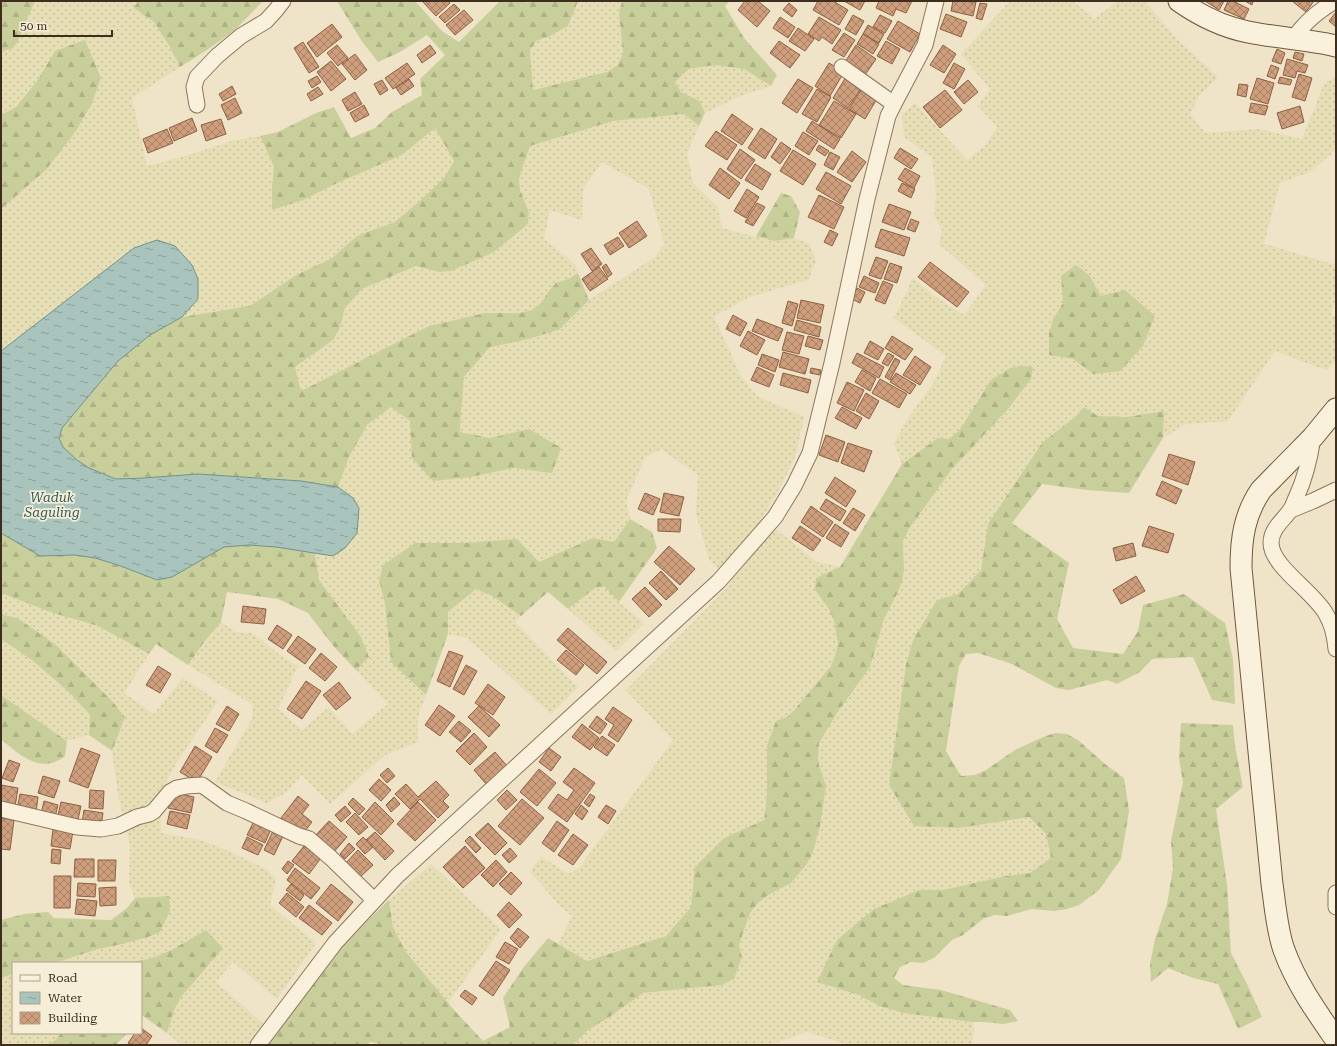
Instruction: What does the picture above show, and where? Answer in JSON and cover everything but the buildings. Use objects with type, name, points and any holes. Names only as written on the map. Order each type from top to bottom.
[{"type":"main road","points":[[1191,5],[1218,22],[1246,32],[1336,46]]},
{"type":"main road","points":[[1336,409],[1313,437],[1261,490],[1246,520],[1241,546],[1241,568],[1272,884],[1277,918],[1284,949],[1297,979],[1310,1004],[1336,1040]]},
{"type":"street","points":[[197,105],[194,87],[197,77],[217,56],[241,36],[266,21],[283,1]]},
{"type":"street","points":[[258,1045],[335,943],[374,900],[403,871],[719,581],[775,517],[794,486],[810,453],[832,363],[867,199],[888,116],[925,45],[936,1]]},
{"type":"street","points":[[1293,39],[1303,25],[1317,12],[1335,1]]},
{"type":"street","points":[[842,67],[894,104]]},
{"type":"street","points":[[1291,510],[1306,473],[1313,437]]},
{"type":"street","points":[[1336,491],[1291,510],[1279,522],[1271,540],[1273,552],[1280,563],[1307,590],[1326,614],[1335,641],[1336,649]]},
{"type":"street","points":[[1,809],[77,827],[101,829],[118,826],[137,817],[150,814],[170,792],[177,788],[202,785],[227,803],[299,836],[309,839],[331,858],[374,900]]},
{"type":"street","points":[[1336,893],[1336,907]]},
{"type":"shaded area","points":[[35,1],[138,1],[134,8],[154,22],[170,47],[180,67],[132,98],[147,166],[189,155],[232,141],[260,136],[274,167],[272,210],[306,199],[333,185],[402,155],[435,128],[454,161],[444,178],[395,223],[357,236],[332,258],[296,275],[250,306],[182,317],[198,299],[134,248],[1,351],[1,209],[46,170],[76,131],[92,103],[55,51],[37,81],[16,107],[1,115],[1,52],[13,48],[17,43]]},
{"type":"shaded area","points":[[578,1],[622,1],[619,13],[623,53],[618,65],[607,72],[533,90],[530,51],[536,41],[548,37],[567,26]]},
{"type":"shaded area","points":[[1010,1],[1073,1],[1094,19],[1118,1],[1145,1],[1177,39],[1218,77],[1199,96],[1190,114],[1205,133],[1260,129],[1302,139],[1324,84],[1336,77],[1336,147],[1331,154],[1310,172],[1280,183],[1264,244],[1336,265],[1336,297],[1331,315],[1336,317],[1336,361],[1326,370],[1275,351],[1228,421],[1186,424],[1163,438],[1164,411],[1127,417],[1098,416],[1084,407],[1076,416],[1042,443],[988,524],[981,570],[958,594],[937,600],[913,640],[906,664],[889,785],[959,828],[1029,817],[1046,834],[1051,858],[1030,873],[1006,876],[943,890],[919,890],[859,995],[879,1006],[903,1013],[973,1022],[974,1035],[971,1045],[850,1045],[806,1032],[770,1045],[573,1045],[588,1030],[611,1016],[643,993],[722,985],[734,979],[742,957],[739,945],[750,913],[757,904],[768,895],[791,883],[807,864],[813,852],[826,786],[818,762],[819,743],[839,710],[897,594],[904,569],[903,541],[909,529],[952,469],[1008,409],[1031,379],[1010,368],[991,380],[959,431],[949,439],[938,438],[902,464],[894,444],[906,421],[934,382],[946,356],[894,318],[913,278],[936,297],[964,315],[986,285],[939,244],[942,230],[934,215],[936,193],[932,157],[904,137],[902,115],[915,103],[967,160],[985,146],[997,127],[978,106],[990,89],[961,54]],"holes":[[[1061,276],[1090,276],[1101,296],[1093,374],[1073,359],[1049,355],[1053,319],[1063,303]]]},
{"type":"shaded area","points":[[715,65],[744,69],[771,86],[743,95],[705,113],[700,101],[681,92],[675,82],[689,69]]},
{"type":"shaded area","points":[[684,114],[699,126],[687,153],[693,183],[718,207],[722,228],[774,241],[794,238],[810,244],[816,262],[808,280],[749,297],[714,317],[740,374],[757,396],[804,417],[796,454],[782,484],[762,518],[817,562],[840,567],[815,590],[829,609],[834,621],[838,644],[831,666],[787,717],[776,721],[767,746],[767,794],[764,820],[724,838],[696,867],[692,907],[666,936],[587,961],[558,944],[572,916],[560,906],[530,872],[541,856],[568,874],[579,868],[673,740],[626,690],[732,583],[709,559],[696,514],[698,475],[661,449],[645,458],[626,501],[630,519],[614,542],[593,538],[539,563],[465,543],[415,543],[379,580],[385,604],[391,662],[426,695],[418,717],[418,742],[385,755],[330,804],[302,775],[285,793],[267,803],[215,782],[252,719],[253,705],[188,665],[204,642],[221,622],[235,632],[251,633],[298,666],[278,709],[302,730],[329,707],[352,734],[388,704],[356,670],[369,657],[361,637],[319,580],[315,553],[333,556],[353,498],[338,487],[349,457],[367,425],[391,406],[410,421],[412,458],[433,480],[471,477],[514,468],[552,472],[529,429],[490,438],[460,432],[464,377],[490,347],[524,340],[559,330],[589,300],[655,257],[664,244],[649,189],[602,162],[583,189],[582,220],[550,210],[544,239],[575,264],[578,273],[568,279],[556,283],[542,302],[532,310],[520,313],[485,313],[429,326],[301,391],[295,367],[333,340],[339,330],[345,308],[362,289],[416,266],[439,272],[529,212],[520,190],[519,178],[530,146],[613,121]]},
{"type":"shaded area","points":[[604,586],[619,602],[644,623],[616,651],[568,609],[595,588]]},
{"type":"shaded area","points":[[476,589],[494,597],[521,616],[515,622],[578,687],[551,714],[467,638],[448,634],[448,612]]},
{"type":"shaded area","points":[[1,593],[53,613],[98,626],[149,654],[124,693],[154,714],[183,678],[218,701],[177,762],[160,793],[161,833],[200,840],[231,852],[266,869],[276,879],[270,905],[316,943],[277,999],[233,962],[216,982],[274,1033],[250,1045],[182,1045],[167,1033],[174,1010],[181,997],[223,948],[206,930],[149,960],[136,962],[58,962],[98,949],[148,937],[160,932],[169,896],[135,898],[129,882],[130,845],[118,795],[112,751],[125,717],[112,701],[88,678],[17,618],[4,615],[1,611]]},
{"type":"shaded area","points":[[1,639],[33,661],[69,692],[90,715],[89,735],[67,741],[1,695]]},
{"type":"shaded area","points":[[431,864],[501,929],[448,1003],[406,952],[393,928],[389,900]]},
{"type":"shaded area","points":[[12,974],[12,1034],[60,1034],[59,1037],[49,1045],[1,1045],[1,978]]},
{"type":"green space","points":[[1,1],[35,1],[17,43],[13,48],[1,52]]},
{"type":"green space","points":[[138,1],[263,1],[235,30],[180,67],[170,47],[154,22],[134,8]]},
{"type":"green space","points":[[337,1],[415,1],[442,31],[459,42],[500,1],[522,1],[528,3],[530,1],[578,1],[568,26],[548,37],[536,41],[530,50],[533,90],[607,72],[618,65],[623,53],[619,13],[622,1],[730,1],[725,6],[744,38],[777,75],[771,86],[744,69],[715,65],[689,69],[675,82],[681,92],[700,101],[705,113],[699,126],[684,114],[613,121],[530,146],[519,178],[520,190],[529,212],[528,224],[494,252],[451,271],[439,272],[416,266],[362,289],[345,308],[339,330],[333,340],[295,367],[301,391],[429,326],[485,313],[520,313],[532,310],[542,302],[556,283],[568,279],[578,273],[589,300],[559,330],[524,340],[490,347],[464,377],[460,432],[490,438],[529,429],[561,448],[552,473],[514,468],[471,477],[433,481],[412,458],[410,421],[391,407],[367,425],[349,457],[338,487],[301,481],[198,474],[116,479],[89,468],[62,447],[59,438],[62,428],[118,361],[150,335],[182,317],[250,306],[296,275],[332,258],[357,236],[395,222],[444,178],[454,161],[435,128],[402,155],[333,185],[306,199],[272,210],[274,167],[260,136],[278,132],[316,113],[334,107],[351,138],[375,128],[392,112],[422,95],[420,79],[445,55],[427,35],[400,52],[378,62],[361,40]]},
{"type":"green space","points":[[85,40],[101,78],[92,103],[76,131],[46,170],[1,209],[1,115],[16,107],[37,81],[55,51]]},
{"type":"green space","points":[[781,193],[791,196],[800,212],[794,238],[774,241],[756,236]]},
{"type":"green space","points":[[1076,265],[1090,276],[1101,296],[1125,290],[1155,316],[1143,346],[1120,371],[1093,374],[1073,359],[1049,355],[1049,334],[1053,319],[1063,303],[1061,276]]},
{"type":"green space","points":[[1022,366],[1033,367],[1031,379],[1008,409],[952,469],[909,529],[903,541],[904,569],[902,582],[884,619],[870,667],[839,710],[819,743],[818,762],[826,786],[820,826],[813,852],[807,864],[791,883],[768,895],[757,904],[750,913],[739,945],[742,957],[734,979],[722,985],[643,993],[611,1016],[588,1030],[573,1045],[385,1045],[370,1042],[367,1045],[265,1045],[328,962],[389,900],[393,928],[406,952],[454,1010],[483,1041],[510,1027],[503,998],[523,968],[548,938],[587,961],[666,936],[691,907],[695,867],[724,838],[764,820],[767,794],[767,746],[776,721],[787,717],[795,709],[831,666],[838,644],[834,621],[829,609],[815,590],[816,578],[840,567],[902,464],[938,438],[949,439],[959,431],[991,380],[1010,368]]},
{"type":"green space","points":[[1084,407],[1098,416],[1127,417],[1164,411],[1163,438],[1129,493],[1087,490],[1042,484],[1012,523],[1069,563],[1057,619],[1073,648],[1123,654],[1138,631],[1143,605],[1184,594],[1225,623],[1233,659],[1235,704],[1212,700],[1193,657],[1152,659],[1140,672],[1117,684],[1107,680],[1069,690],[1056,688],[1012,664],[978,653],[966,654],[959,666],[946,751],[961,776],[975,775],[986,770],[1015,750],[1043,737],[1055,733],[1067,734],[1078,740],[1105,764],[1124,778],[1129,811],[1121,859],[1099,890],[1079,905],[1055,911],[1031,909],[1007,916],[995,915],[983,919],[963,935],[952,940],[934,958],[923,963],[911,962],[900,967],[894,978],[903,985],[941,990],[1010,1010],[1018,1021],[1004,1024],[973,1022],[903,1013],[879,1006],[859,995],[817,982],[837,940],[874,909],[919,890],[943,890],[1006,876],[1030,873],[1051,858],[1046,834],[1029,817],[959,828],[914,826],[889,785],[906,664],[913,640],[937,600],[958,594],[981,570],[988,524],[1042,443],[1076,416]]},
{"type":"green space","points":[[630,519],[652,532],[657,548],[619,602],[604,586],[595,588],[568,609],[548,592],[521,616],[494,597],[476,589],[448,612],[448,634],[426,695],[391,662],[385,604],[379,580],[383,565],[415,543],[465,543],[517,539],[539,562],[593,538],[614,542]]},
{"type":"green space","points":[[1,533],[40,556],[75,555],[95,558],[157,580],[172,577],[224,547],[249,545],[276,547],[315,553],[319,580],[361,637],[369,657],[356,670],[335,648],[308,613],[278,599],[227,592],[221,622],[204,642],[188,665],[156,644],[149,654],[98,626],[53,613],[1,593]]},
{"type":"green space","points":[[1,611],[4,615],[17,618],[55,644],[112,701],[125,717],[112,751],[89,735],[90,715],[69,692],[33,661],[1,639]]},
{"type":"green space","points":[[1,695],[67,741],[65,756],[48,764],[31,761],[15,751],[1,739]]},
{"type":"green space","points":[[1181,723],[1233,725],[1235,746],[1243,787],[1216,809],[1227,885],[1231,953],[1262,1017],[1238,1029],[1218,984],[1193,978],[1168,968],[1151,982],[1150,964],[1155,939],[1167,904],[1173,868],[1171,841],[1183,782],[1179,759]]},
{"type":"green space","points":[[169,896],[170,910],[160,932],[148,937],[98,949],[58,962],[12,962],[12,974],[1,978],[1,920],[24,914],[48,912],[54,918],[111,920],[127,908],[135,898]]},
{"type":"green space","points":[[206,930],[223,948],[181,997],[174,1010],[167,1033],[143,1016],[142,1017],[142,962],[136,962],[156,957]]},
{"type":"green space","points":[[60,1034],[126,1034],[116,1045],[46,1045]]},
{"type":"water","name":"Waduk Saguling","points":[[157,240],[175,246],[192,265],[198,279],[198,299],[182,317],[150,335],[118,361],[62,428],[59,438],[63,447],[77,460],[89,468],[116,479],[198,474],[301,481],[338,487],[353,498],[359,508],[357,533],[345,548],[333,556],[276,547],[249,545],[224,547],[172,577],[157,580],[95,558],[75,555],[40,556],[1,533],[1,351],[134,248]]}]
